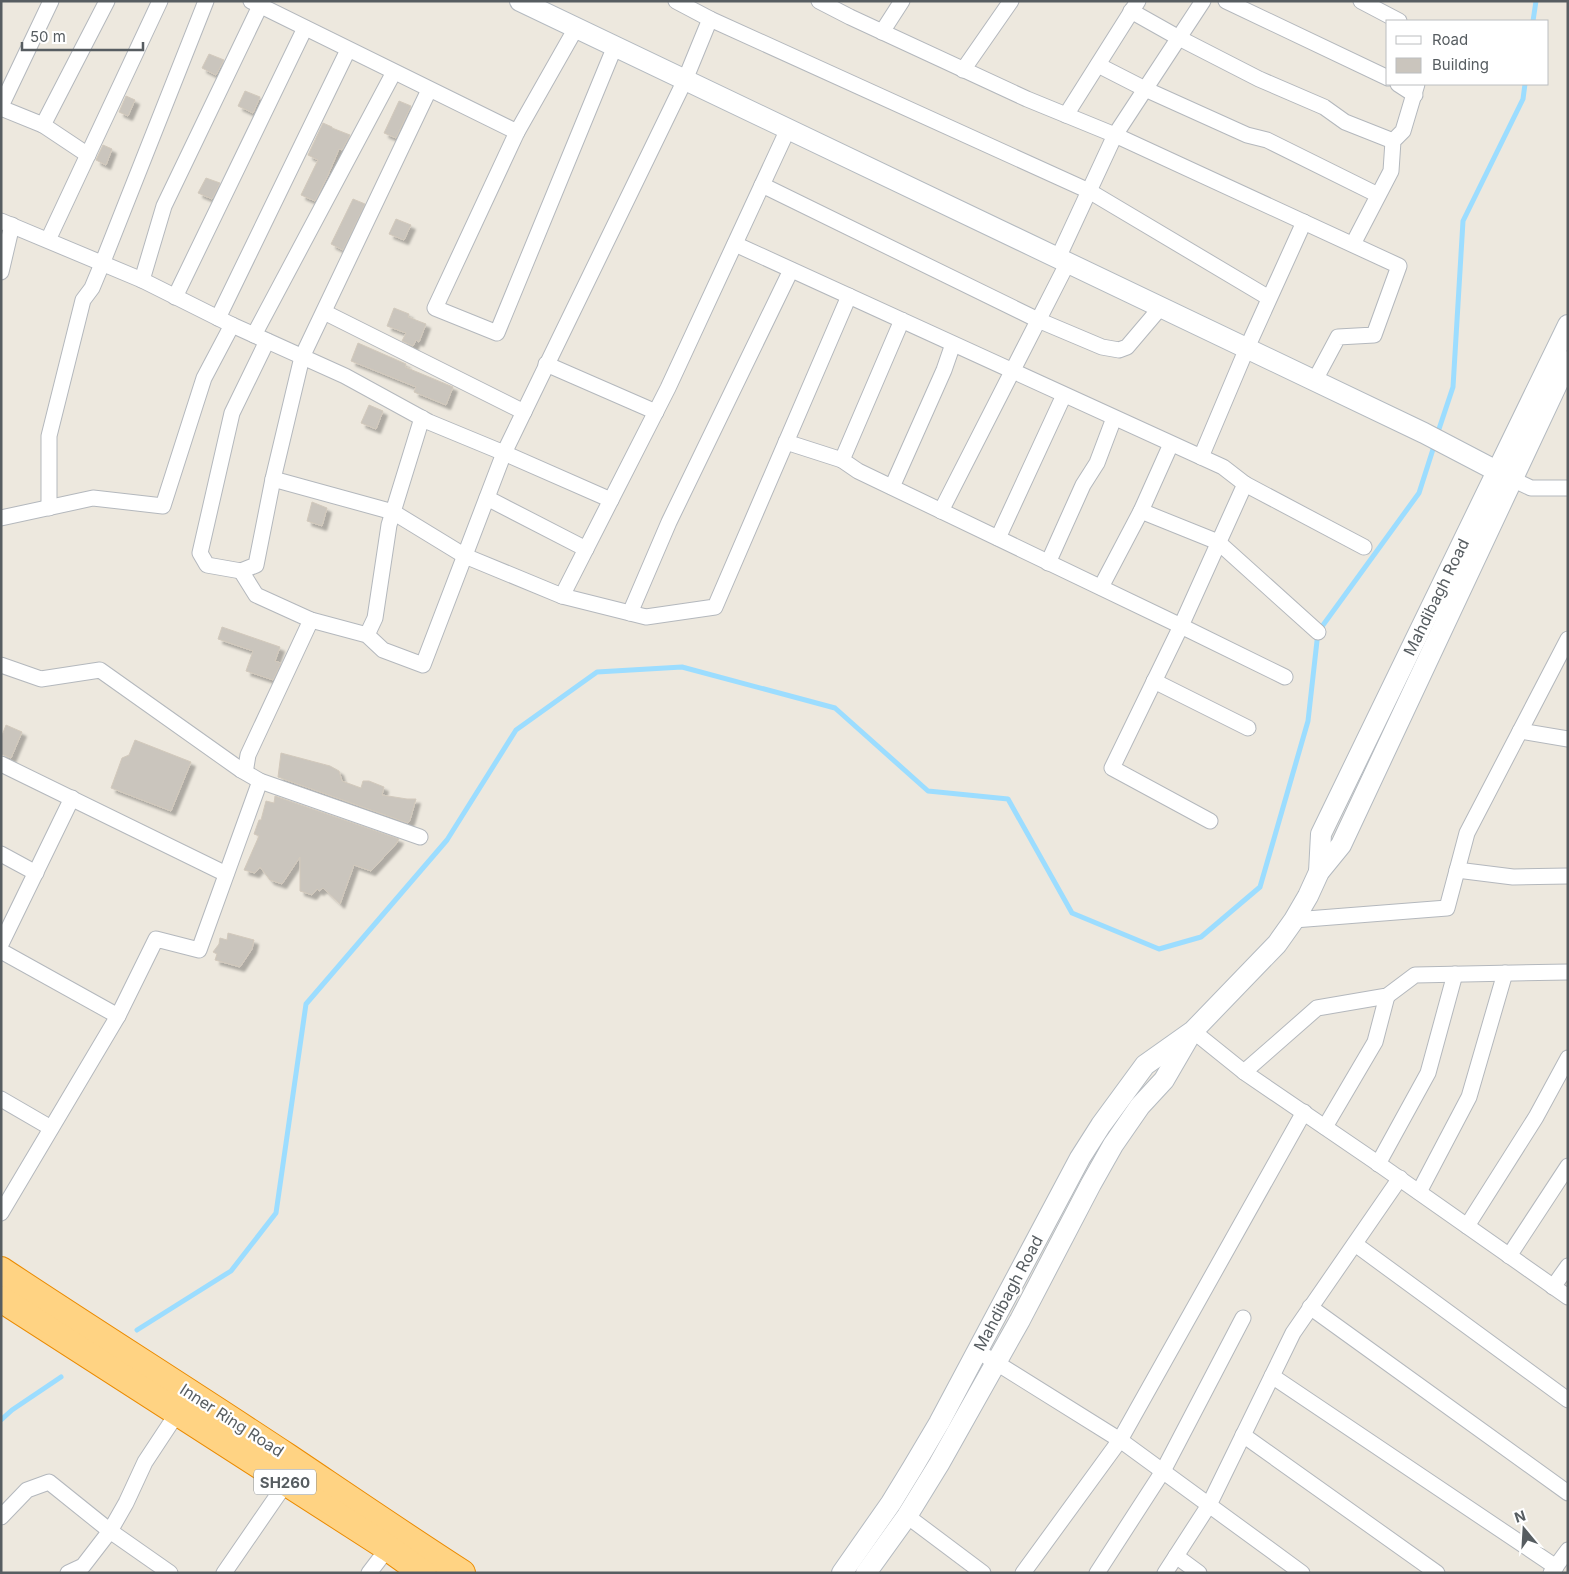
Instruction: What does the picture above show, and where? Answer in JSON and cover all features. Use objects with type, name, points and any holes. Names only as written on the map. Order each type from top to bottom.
[{"type":"highway","points":[[1,1270],[64,1326]]},
{"type":"highway","name":"SH260","points":[[1,1299],[64,1326],[156,1384]]},
{"type":"highway","name":"Inner Ring Road","points":[[156,1384],[178,1412],[388,1548],[423,1573]]},
{"type":"highway","name":"Inner Ring Road","points":[[156,1384],[289,1458],[394,1530],[462,1573]]},
{"type":"street","points":[[50,1],[1,107],[43,125],[88,155]]},
{"type":"street","points":[[43,125],[107,1]]},
{"type":"street","points":[[48,240],[160,1]]},
{"type":"street","points":[[49,508],[49,436],[83,300],[92,288],[102,264],[206,1]]},
{"type":"street","points":[[520,1],[1314,380],[1424,433],[1531,488],[1568,488]]},
{"type":"street","points":[[676,1],[710,19],[1089,191],[1269,298]]},
{"type":"street","points":[[818,1],[963,70],[1115,135],[1399,266],[1374,335],[1338,337],[1314,380]]},
{"type":"street","points":[[882,32],[902,1]]},
{"type":"street","points":[[963,70],[1011,1]]},
{"type":"street","points":[[941,511],[1038,320],[1089,191],[1115,135],[1203,1]]},
{"type":"street","points":[[1226,1],[1386,77]]},
{"type":"street","points":[[1361,1],[1398,20]]},
{"type":"street","points":[[142,280],[164,206],[255,4],[516,132]]},
{"type":"street","points":[[1066,115],[1135,6],[1179,38],[1259,79],[1324,107],[1345,122],[1393,141]]},
{"type":"street","points":[[241,571],[256,594],[311,620],[367,635],[384,650],[423,665],[504,453],[685,80],[710,19]]},
{"type":"street","points":[[175,297],[305,28]]},
{"type":"street","points":[[576,28],[516,132],[435,308],[496,333],[615,46]]},
{"type":"street","points":[[218,318],[348,50]]},
{"type":"street","points":[[1098,65],[1145,89],[1247,135],[1267,140],[1378,195]]},
{"type":"street","points":[[394,72],[260,338],[232,413],[200,553],[207,565],[241,571],[256,565],[273,479],[302,357],[429,90]]},
{"type":"street","points":[[1353,244],[1391,171],[1393,141],[1403,131],[1416,89],[1402,85]]},
{"type":"street","points":[[562,596],[656,412],[788,129]]},
{"type":"street","points":[[762,185],[1038,320],[1102,347],[1119,350],[1127,347],[1161,307]]},
{"type":"street","points":[[1201,458],[1247,348],[1304,222]]},
{"type":"street","points":[[1,272],[6,223],[142,280],[232,325],[345,376],[422,418],[611,500]]},
{"type":"street","points":[[735,244],[1223,467],[1245,484],[1364,548]]},
{"type":"street","points":[[630,613],[669,522],[790,270]]},
{"type":"street","points":[[273,479],[393,512],[465,556],[562,596],[646,617],[715,607],[849,296]]},
{"type":"street","points":[[324,312],[524,412]]},
{"type":"street","points":[[842,460],[902,320]]},
{"type":"street","points":[[1,518],[93,498],[162,506],[204,378],[232,325]]},
{"type":"street","name":"Mahdibagh Road","points":[[842,1573],[886,1511],[913,1467],[977,1352],[1080,1158],[1101,1125],[1145,1065],[1193,1030],[1277,944],[1308,896],[1319,872],[1341,845],[1505,475],[1568,325]]},
{"type":"street","points":[[892,487],[944,370],[953,344]]},
{"type":"street","name":"Mahdibagh Road","points":[[1505,475],[1568,361]]},
{"type":"street","points":[[546,364],[656,412]]},
{"type":"street","points":[[998,538],[1064,394]]},
{"type":"street","points":[[367,635],[375,618],[389,525],[422,418]]},
{"type":"street","points":[[1048,562],[1083,484],[1097,463],[1114,418]]},
{"type":"street","points":[[786,442],[842,460],[858,471],[1285,677]]},
{"type":"street","points":[[1101,588],[1141,511],[1171,444]]},
{"type":"street","points":[[1210,821],[1112,768],[1181,626],[1245,484]]},
{"type":"street","points":[[487,498],[586,549]]},
{"type":"street","points":[[1141,511],[1218,542],[1318,632]]},
{"type":"street","points":[[241,770],[246,767],[248,756],[311,620]]},
{"type":"street","points":[[1294,920],[1447,908],[1467,833],[1520,731],[1563,658],[1568,638]]},
{"type":"street","points":[[1,665],[41,679],[100,670],[260,782],[420,837]]},
{"type":"street","points":[[1154,681],[1248,728]]},
{"type":"street","points":[[1520,731],[1568,739]]},
{"type":"street","points":[[1,764],[226,874]]},
{"type":"street","points":[[1,1213],[118,1016],[156,939],[199,950],[260,782]]},
{"type":"street","points":[[1,944],[72,798]]},
{"type":"street","points":[[1,854],[36,873]]},
{"type":"street","points":[[1457,870],[1513,877],[1568,876]]},
{"type":"street","points":[[1,951],[118,1016]]},
{"type":"street","points":[[1244,1072],[1316,1008],[1387,996],[1415,975],[1568,972]]},
{"type":"street","points":[[1419,1192],[1469,1097],[1506,973]]},
{"type":"street","points":[[1378,1164],[1428,1073],[1454,974]]},
{"type":"street","points":[[1326,1127],[1375,1042],[1387,996]]},
{"type":"street","points":[[1193,1030],[1244,1072],[1400,1178],[1568,1297]]},
{"type":"street","name":"Mahdibagh Road","points":[[866,1573],[907,1516],[931,1477],[997,1362],[1113,1145],[1140,1106],[1164,1080],[1193,1030]]},
{"type":"street","points":[[1467,1226],[1536,1117],[1568,1058]]},
{"type":"street","points":[[1,1098],[51,1128]]},
{"type":"street","points":[[1023,1573],[1120,1440],[1304,1112]]},
{"type":"street","points":[[1509,1256],[1568,1166]]},
{"type":"street","points":[[1165,1573],[1209,1505],[1293,1333],[1400,1178]]},
{"type":"street","points":[[1355,1244],[1568,1400]]},
{"type":"street","points":[[1553,1287],[1568,1266]]},
{"type":"street","points":[[1310,1307],[1568,1493]]},
{"type":"street","points":[[1097,1573],[1163,1471],[1242,1318]]},
{"type":"street","points":[[977,1352],[997,1362],[1120,1440],[1302,1573]]},
{"type":"street","points":[[1272,1376],[1553,1570],[1567,1552]]},
{"type":"street","points":[[68,1573],[83,1566],[110,1531],[126,1503],[145,1462],[178,1412]]},
{"type":"street","points":[[1243,1434],[1437,1573]]},
{"type":"street","points":[[1,1516],[27,1490],[49,1482],[110,1531],[170,1573]]},
{"type":"street","points":[[224,1573],[286,1483]]},
{"type":"street","points":[[907,1516],[983,1573]]},
{"type":"street","points":[[369,1573],[388,1548]]},
{"type":"street","points":[[1176,1556],[1199,1573]]},
{"type":"building","points":[[209,54],[224,60],[216,75],[202,68]]},
{"type":"building","points":[[245,91],[260,97],[253,113],[238,106]]},
{"type":"building","points":[[126,96],[135,100],[128,116],[119,112]]},
{"type":"building","points":[[399,101],[411,106],[396,138],[384,133]]},
{"type":"building","points":[[323,123],[350,135],[342,150],[339,149],[315,201],[301,195],[318,160],[308,155]]},
{"type":"building","points":[[103,145],[112,149],[106,165],[96,160]]},
{"type":"building","points":[[206,178],[220,183],[212,199],[198,193]]},
{"type":"building","points":[[353,199],[365,204],[343,250],[331,244]]},
{"type":"building","points":[[396,219],[411,225],[404,240],[389,234]]},
{"type":"building","points":[[394,308],[409,314],[408,317],[426,324],[419,342],[416,340],[413,346],[402,341],[406,333],[387,326]]},
{"type":"building","points":[[358,343],[406,364],[405,367],[453,387],[446,405],[414,392],[416,387],[351,361]]},
{"type":"building","points":[[369,405],[383,411],[376,429],[361,423]]},
{"type":"building","points":[[312,502],[327,508],[322,526],[307,521]]},
{"type":"building","points":[[222,627],[280,647],[275,661],[281,663],[273,680],[246,671],[253,651],[218,639]]},
{"type":"building","points":[[6,725],[22,732],[11,758],[1,754],[1,738]]},
{"type":"building","points":[[135,740],[191,762],[171,811],[111,788],[122,758],[129,755]]},
{"type":"building","points":[[281,753],[330,766],[339,771],[342,781],[361,788],[363,781],[369,781],[384,787],[382,795],[416,799],[410,820],[408,823],[278,777]]},
{"type":"building","points":[[275,796],[399,839],[371,871],[354,865],[340,904],[323,888],[319,891],[317,889],[312,895],[300,891],[300,857],[282,884],[270,880],[260,867],[255,873],[244,870],[259,836],[254,834],[259,820],[261,820],[266,801],[274,803]]},
{"type":"building","points":[[228,933],[254,940],[252,949],[240,967],[215,960],[217,954],[213,952],[219,944],[220,938],[227,940]]},
{"type":"waterway","points":[[1533,20],[1536,1]]},
{"type":"waterway","points":[[1437,435],[1453,387],[1463,221],[1523,99],[1525,85]]},
{"type":"waterway","points":[[137,1330],[231,1271],[276,1213],[306,1004],[447,840],[516,730],[597,672],[682,667],[835,708],[928,791],[1008,799],[1072,913],[1159,949],[1201,937],[1260,887],[1308,721],[1318,632],[1419,493],[1435,443]]},
{"type":"waterway","points":[[1,1420],[12,1410],[61,1377]]}]
